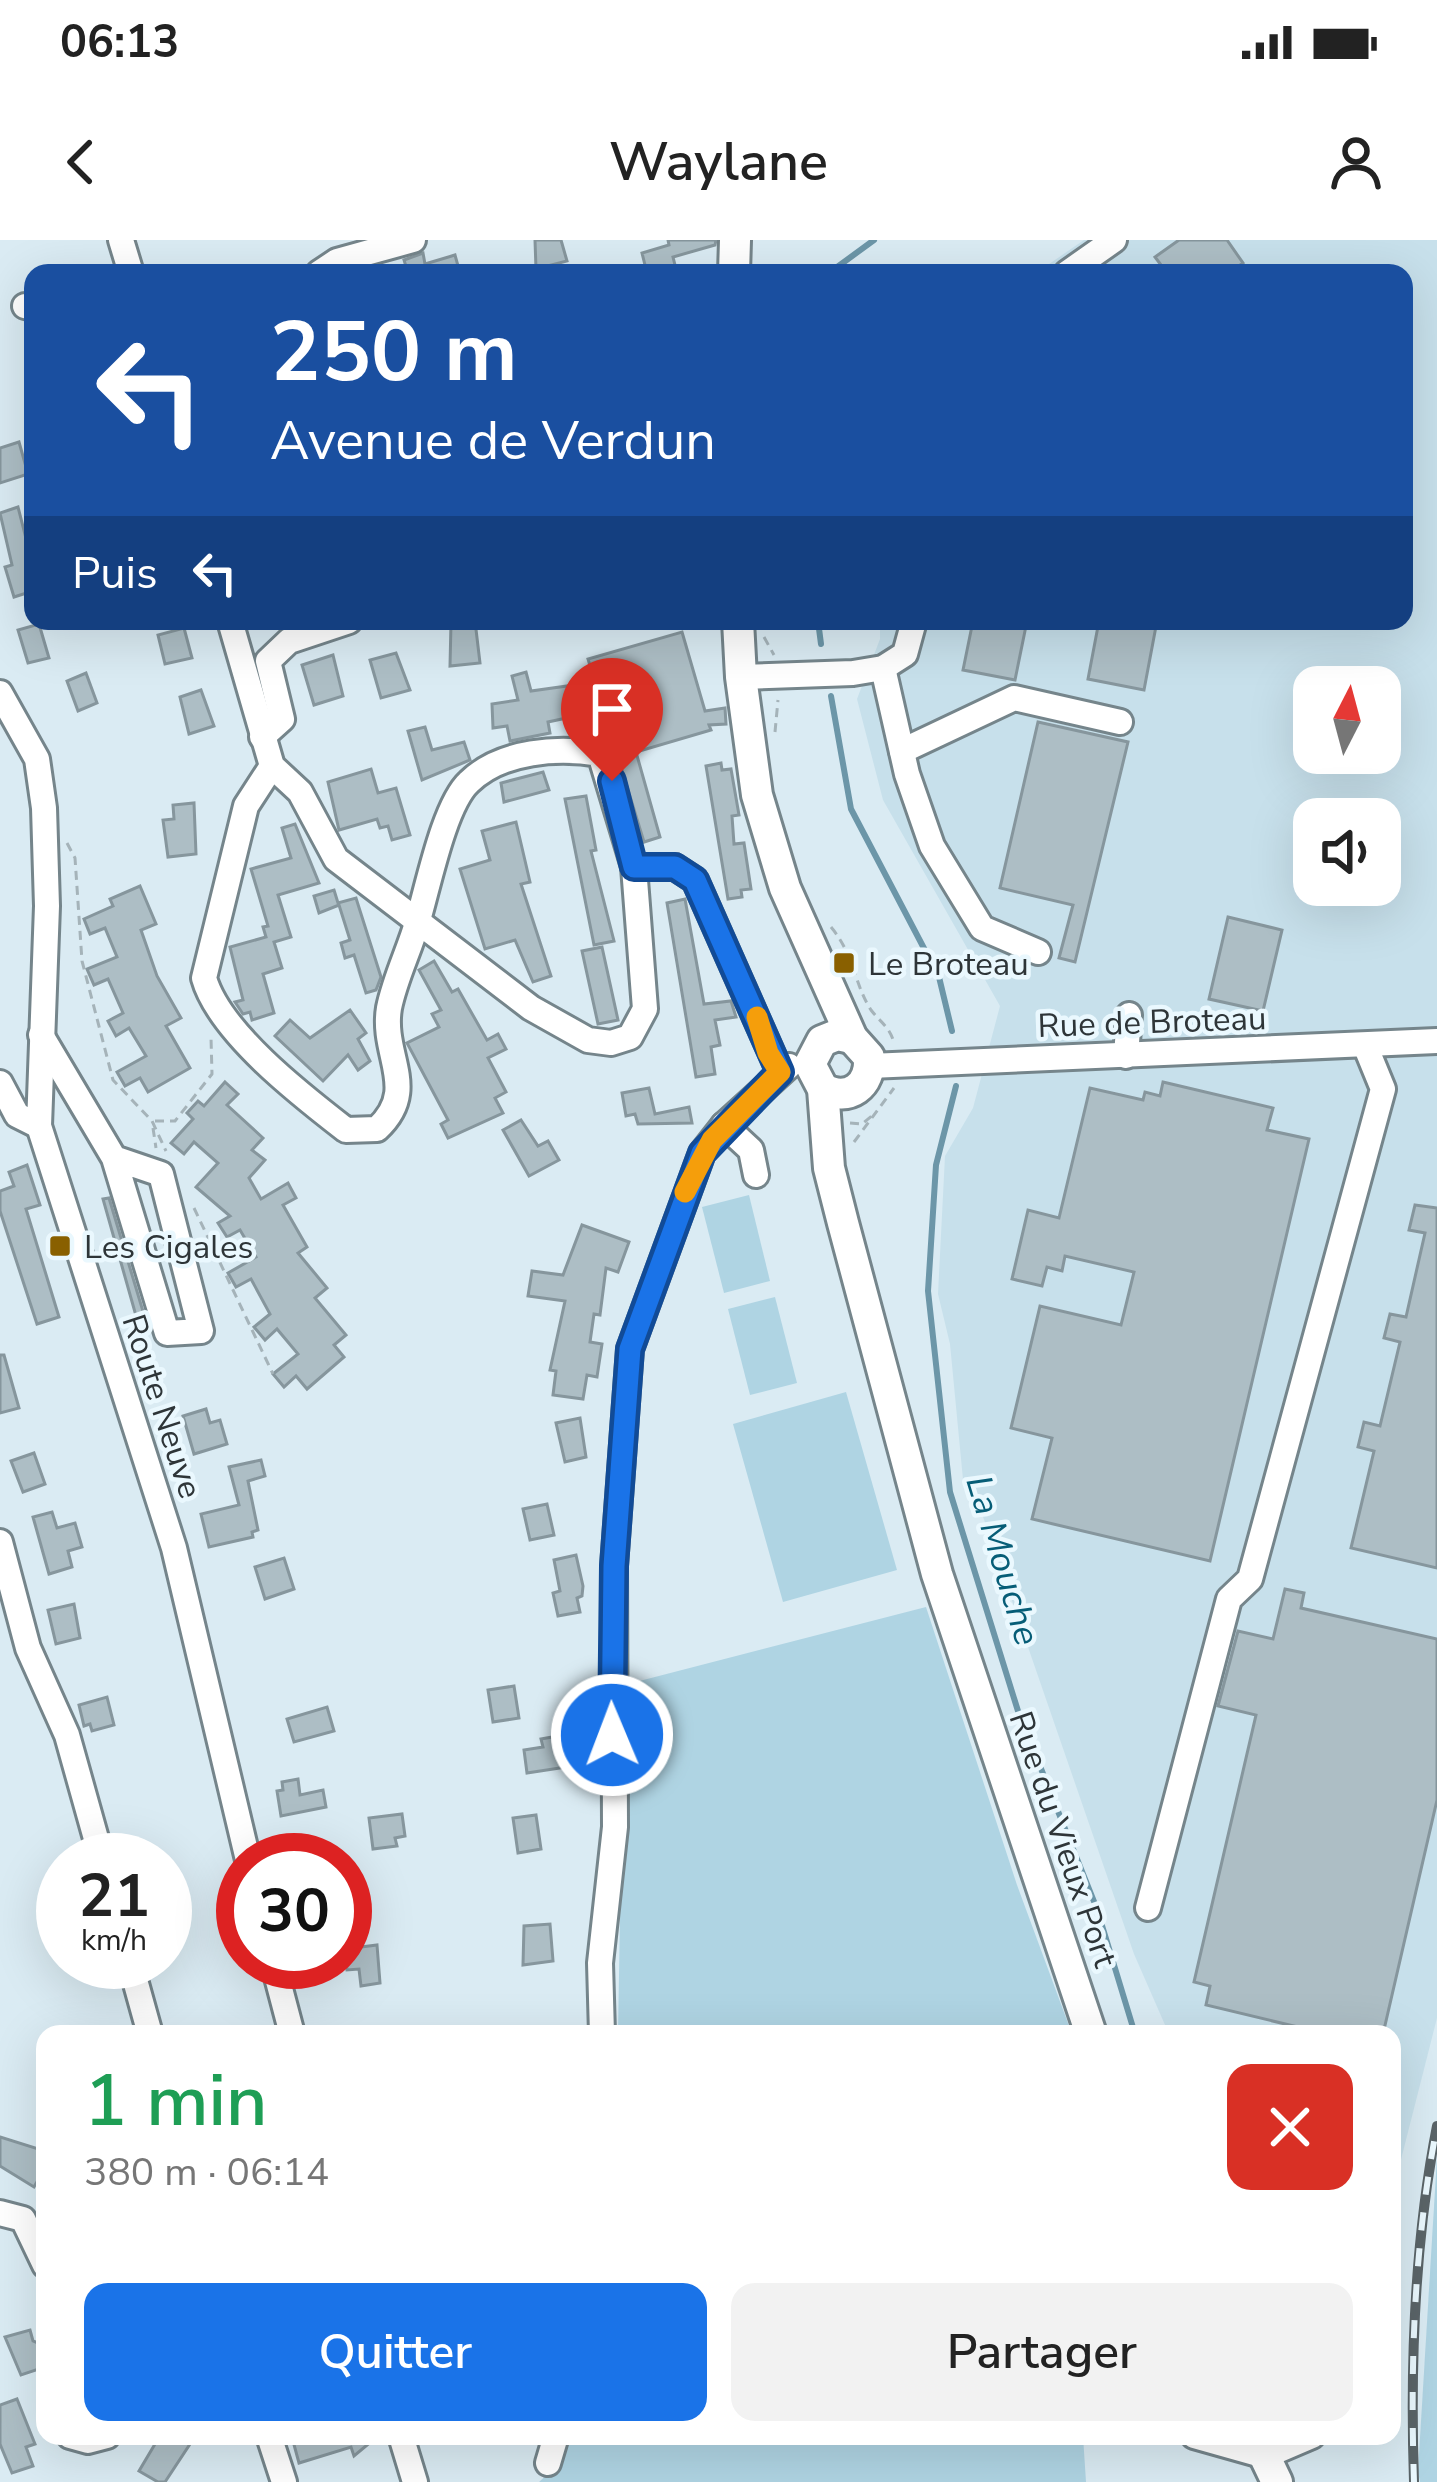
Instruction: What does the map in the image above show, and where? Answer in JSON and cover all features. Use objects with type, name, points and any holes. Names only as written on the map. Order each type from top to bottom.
[{"type":"main road","points":[[748,630],[741,677],[758,795],[785,888],[822,970],[826,1074]]},
{"type":"main road","points":[[826,1074],[865,1049],[880,1064]]},
{"type":"main road","name":"Rue du Vieux Port","points":[[826,1074],[834,1182],[937,1574],[1088,2025]]},
{"type":"street","points":[[332,264],[413,240]]},
{"type":"street","points":[[1079,264],[1114,240]]},
{"type":"street","points":[[232,630],[272,766],[300,792],[336,859],[418,920],[530,1008],[588,1040],[611,1043],[630,1036],[645,1009],[634,867],[600,754],[565,748],[512,759],[467,782],[435,852],[418,920],[388,1011],[400,1094],[393,1114],[377,1129],[346,1130],[238,1032],[209,997],[204,978],[246,806],[272,766]]},
{"type":"street","points":[[262,737],[282,719],[268,661],[289,641],[322,630]]},
{"type":"street","points":[[741,677],[883,668],[905,654],[912,630]]},
{"type":"street","points":[[883,668],[902,752],[932,846],[982,928],[1037,952]]},
{"type":"street","name":"Route Neuve","points":[[0,693],[37,759],[45,828],[40,1126],[174,1548],[242,1833]]},
{"type":"street","points":[[902,752],[1014,698],[1120,722]]},
{"type":"street","points":[[602,2025],[600,1964],[615,1828],[614,1566],[630,1349],[695,1168],[724,1125],[826,1074],[695,880],[675,867],[634,867]]},
{"type":"street","points":[[1126,1056],[1129,1015]]},
{"type":"street","points":[[39,1033],[114,1158],[167,1333],[201,1331],[166,1168],[114,1158]]},
{"type":"street","name":"Rue de Broteau","points":[[880,1064],[1437,1042]]},
{"type":"street","points":[[1148,1907],[1229,1599],[1250,1579],[1383,1090],[1365,1045]]},
{"type":"street","points":[[0,1083],[17,1115],[40,1126]]},
{"type":"street","points":[[724,1125],[751,1150],[757,1175]]},
{"type":"street","points":[[0,1542],[28,1648],[67,1735],[95,1833]]},
{"type":"street","points":[[138,1989],[148,2025]]},
{"type":"street","points":[[280,1989],[290,2025]]},
{"type":"street","points":[[0,2213],[23,2219],[36,2246]]},
{"type":"street","points":[[272,2445],[284,2482]]},
{"type":"street","points":[[404,2445],[415,2482]]},
{"type":"street","points":[[548,2463],[553,2445]]},
{"type":"street","points":[[1223,2445],[1266,2458],[1293,2445]]},
{"type":"path","points":[[754,630],[772,646],[778,719],[772,742]]},
{"type":"path","points":[[45,828],[59,830],[75,858],[82,961],[113,1080],[152,1121],[166,1168]]},
{"type":"path","points":[[824,920],[848,948],[868,1006],[892,1034],[880,1064],[895,1090],[850,1153]]},
{"type":"path","points":[[152,1121],[176,1121],[212,1074],[211,1035]]},
{"type":"path","points":[[826,1074],[862,1124],[879,1111]]},
{"type":"path","points":[[152,1121],[166,1168]]},
{"type":"path","points":[[193,1205],[273,1374]]},
{"type":"shaded area","points":[[1084,240],[1437,240],[1437,2018],[1401,2160],[1401,2025],[1165,2025],[1134,1954],[980,1508],[972,1491],[964,1490],[950,1344],[938,1294],[945,1156],[973,1108],[1000,1006],[883,800],[857,699],[880,630],[1413,630],[1413,264],[1049,264]]},
{"type":"shaded area","points":[[749,1195],[770,1281],[724,1293],[702,1207]]},
{"type":"shaded area","points":[[775,1297],[797,1383],[750,1395],[728,1309]]},
{"type":"shaded area","points":[[846,1392],[897,1570],[783,1602],[733,1424]]},
{"type":"shaded area","points":[[926,1607],[1017,1885],[1069,2025],[618,2025],[624,1685]]},
{"type":"shaded area","points":[[1437,2157],[1437,2482],[1420,2482],[1418,2471]]},
{"type":"shaded area","points":[[568,2445],[1084,2445],[1086,2482],[539,2482],[563,2460]]},
{"type":"building","points":[[535,240],[561,240],[567,261],[536,264]]},
{"type":"building","points":[[668,240],[716,240],[715,245],[673,257],[675,264],[645,264],[642,253],[669,245]]},
{"type":"building","points":[[1179,240],[1227,240],[1243,263],[1160,264],[1155,257]]},
{"type":"building","points":[[423,253],[425,264],[405,264],[404,260]]},
{"type":"building","points":[[455,255],[458,264],[425,264]]},
{"type":"building","points":[[19,442],[24,475],[0,483],[0,448]]},
{"type":"building","points":[[18,507],[24,531],[24,594],[14,597],[5,567],[12,565],[0,513]]},
{"type":"building","points":[[18,630],[41,630],[49,658],[28,663]]},
{"type":"building","points":[[185,630],[192,658],[165,664],[158,635]]},
{"type":"building","points":[[451,630],[476,630],[480,663],[450,666]]},
{"type":"building","points":[[971,630],[1025,630],[1015,680],[963,670]]},
{"type":"building","points":[[1097,630],[1155,630],[1144,690],[1088,679]]},
{"type":"building","points":[[682,632],[705,711],[725,708],[726,724],[709,725],[711,730],[636,752],[660,837],[644,842],[588,659]]},
{"type":"building","points":[[396,653],[410,690],[381,698],[370,660]]},
{"type":"building","points":[[333,655],[343,696],[314,705],[302,665]]},
{"type":"building","points":[[526,672],[531,691],[567,686],[571,717],[548,722],[550,733],[510,741],[507,726],[493,728],[492,704],[518,700],[512,676]]},
{"type":"building","points":[[86,673],[97,703],[78,711],[67,681]]},
{"type":"building","points":[[201,690],[214,726],[189,734],[180,697]]},
{"type":"building","points":[[1038,722],[1128,742],[1075,962],[1059,958],[1073,905],[1000,888]]},
{"type":"building","points":[[425,727],[432,750],[464,742],[470,760],[422,780],[408,731]]},
{"type":"building","points":[[721,763],[722,770],[731,769],[739,815],[732,816],[734,844],[744,843],[751,889],[741,890],[742,897],[728,899],[706,766]]},
{"type":"building","points":[[371,769],[378,793],[396,788],[410,835],[392,840],[388,826],[380,828],[377,819],[339,830],[328,782]]},
{"type":"building","points":[[543,772],[549,790],[504,802],[501,783]]},
{"type":"building","points":[[586,796],[596,850],[591,851],[614,941],[594,945],[565,799]]},
{"type":"building","points":[[194,803],[196,854],[168,857],[163,820],[174,819],[173,805]]},
{"type":"building","points":[[516,822],[530,882],[521,884],[551,976],[533,982],[515,940],[485,949],[460,869],[490,860],[482,831]]},
{"type":"building","points":[[295,824],[319,883],[278,895],[291,937],[274,942],[282,968],[263,974],[274,1013],[252,1020],[250,1012],[243,1014],[235,1002],[243,1000],[230,947],[266,937],[263,927],[268,926],[251,869],[291,858],[282,828]]},
{"type":"building","points":[[140,886],[156,924],[141,930],[157,976],[181,1018],[166,1026],[190,1068],[148,1092],[140,1078],[125,1086],[117,1072],[146,1056],[129,1028],[116,1036],[108,1021],[123,1013],[108,979],[94,985],[87,969],[117,957],[105,928],[90,934],[84,919],[113,906],[110,899]]},
{"type":"building","points":[[334,890],[338,903],[356,898],[381,977],[376,990],[366,993],[354,955],[345,958],[341,943],[350,940],[339,905],[319,913],[314,896]]},
{"type":"building","points":[[685,899],[704,1004],[731,1001],[736,1017],[715,1020],[720,1045],[711,1047],[715,1074],[696,1077],[667,903]]},
{"type":"building","points":[[1228,917],[1282,930],[1263,1011],[1209,999]]},
{"type":"building","points":[[602,947],[618,1020],[598,1024],[582,951]]},
{"type":"building","points":[[434,961],[452,992],[458,989],[487,1040],[498,1034],[506,1049],[488,1058],[506,1092],[495,1098],[503,1113],[448,1138],[441,1124],[448,1120],[407,1043],[439,1027],[432,1014],[441,1010],[419,970]]},
{"type":"building","points":[[350,1010],[366,1033],[358,1039],[370,1061],[358,1070],[348,1055],[323,1081],[275,1036],[290,1020],[310,1038]]},
{"type":"building","points":[[225,1082],[238,1094],[227,1105],[263,1138],[252,1150],[265,1160],[249,1178],[261,1199],[288,1183],[296,1198],[283,1205],[307,1247],[298,1253],[327,1288],[315,1298],[346,1335],[334,1345],[344,1357],[307,1389],[296,1376],[284,1387],[273,1374],[298,1354],[277,1329],[265,1340],[254,1327],[270,1314],[251,1279],[236,1287],[228,1273],[256,1257],[240,1230],[227,1237],[218,1223],[230,1216],[196,1187],[218,1163],[194,1142],[184,1154],[171,1143],[193,1119],[187,1113],[198,1101],[204,1106]]},
{"type":"building","points":[[1163,1082],[1273,1108],[1267,1130],[1309,1139],[1210,1561],[1032,1519],[1052,1438],[1011,1428],[1040,1306],[1121,1325],[1134,1272],[1065,1256],[1062,1271],[1047,1267],[1042,1286],[1012,1279],[1028,1210],[1059,1218],[1090,1088],[1143,1100],[1145,1092],[1160,1096]]},
{"type":"building","points":[[649,1088],[655,1114],[689,1107],[692,1123],[638,1124],[635,1114],[626,1116],[622,1093]]},
{"type":"building","points":[[521,1120],[538,1146],[548,1141],[559,1160],[529,1176],[503,1130]]},
{"type":"building","points":[[27,1165],[40,1205],[26,1209],[59,1317],[37,1324],[0,1211],[0,1191],[14,1186],[9,1172]]},
{"type":"building","points":[[109,1198],[148,1328],[140,1330],[103,1199]]},
{"type":"building","points":[[1415,1205],[1437,1208],[1437,1568],[1351,1548],[1374,1451],[1358,1447],[1364,1422],[1380,1426],[1400,1342],[1384,1338],[1390,1314],[1406,1317],[1425,1233],[1409,1230]]},
{"type":"building","points":[[582,1225],[629,1242],[618,1272],[606,1268],[600,1315],[594,1314],[590,1342],[602,1344],[597,1377],[587,1375],[583,1399],[553,1395],[556,1371],[550,1370],[565,1301],[528,1296],[532,1271],[563,1275]]},
{"type":"building","points":[[0,1355],[4,1355],[19,1408],[0,1413]]},
{"type":"building","points":[[206,1409],[210,1423],[220,1420],[227,1444],[194,1454],[183,1416]]},
{"type":"building","points":[[580,1418],[586,1457],[565,1462],[556,1423]]},
{"type":"building","points":[[34,1453],[45,1484],[23,1492],[11,1461]]},
{"type":"building","points":[[261,1460],[265,1476],[248,1481],[258,1530],[252,1532],[253,1537],[209,1547],[201,1514],[239,1505],[229,1467]]},
{"type":"building","points":[[547,1504],[554,1535],[530,1540],[523,1509]]},
{"type":"building","points":[[52,1512],[57,1528],[75,1523],[82,1547],[68,1551],[72,1567],[49,1574],[33,1517]]},
{"type":"building","points":[[576,1555],[583,1586],[577,1598],[580,1612],[558,1616],[553,1593],[560,1591],[554,1560]]},
{"type":"building","points":[[284,1558],[294,1589],[265,1599],[255,1567]]},
{"type":"building","points":[[1285,1589],[1304,1593],[1301,1608],[1437,1639],[1437,1800],[1385,2025],[1289,2025],[1206,2005],[1210,1986],[1194,1982],[1256,1715],[1218,1706],[1238,1631],[1273,1639]]},
{"type":"building","points":[[74,1604],[80,1638],[56,1644],[48,1610]]},
{"type":"building","points":[[514,1686],[519,1718],[493,1722],[488,1690]]},
{"type":"building","points":[[107,1697],[114,1725],[92,1731],[90,1724],[84,1726],[79,1705]]},
{"type":"building","points":[[327,1707],[334,1731],[294,1742],[287,1719]]},
{"type":"building","points":[[569,1734],[573,1766],[527,1773],[524,1750],[543,1747],[541,1739]]},
{"type":"building","points":[[298,1779],[300,1795],[323,1790],[326,1807],[281,1816],[277,1791],[283,1790],[282,1782]]},
{"type":"building","points":[[402,1814],[405,1836],[395,1838],[397,1846],[373,1849],[369,1818]]},
{"type":"building","points":[[536,1815],[541,1849],[518,1853],[513,1818]]},
{"type":"building","points":[[550,1924],[553,1961],[523,1965],[524,1926]]},
{"type":"building","points":[[377,1945],[380,1983],[372,1984],[372,1946]]},
{"type":"building","points":[[0,2137],[36,2148],[34,2187],[0,2166]]},
{"type":"building","points":[[30,2330],[36,2342],[36,2370],[21,2375],[5,2337]]},
{"type":"building","points":[[17,2399],[35,2444],[26,2447],[33,2466],[12,2473],[0,2444],[0,2405]]},
{"type":"building","points":[[154,2445],[189,2445],[165,2482],[139,2471]]},
{"type":"building","points":[[294,2445],[367,2445],[354,2456],[351,2447],[299,2463]]},
{"type":"waterway","name":"La Mouche","points":[[841,264],[874,240]]},
{"type":"waterway","name":"La Mouche","points":[[819,630],[821,644]]},
{"type":"waterway","name":"La Mouche","points":[[831,696],[851,809],[939,977],[952,1031]]},
{"type":"waterway","name":"La Mouche","points":[[956,1086],[936,1165],[928,1291],[950,1492],[1018,1711],[1097,1909],[1132,2025]]},
{"type":"railway","points":[[1414,2482],[1415,2303],[1437,2126]]},
{"type":"slow traffic","points":[[685,1192],[712,1140],[780,1072],[768,1053],[757,1017]]},
{"type":"place","name":"Le Broteau","points":[[844,963]]},
{"type":"place","name":"Les Cigales","points":[[60,1246]]},
{"type":"route","points":[[612,781],[634,867],[675,867],[695,880],[780,1072],[702,1153],[630,1349],[614,1566],[612,1735]]}]
